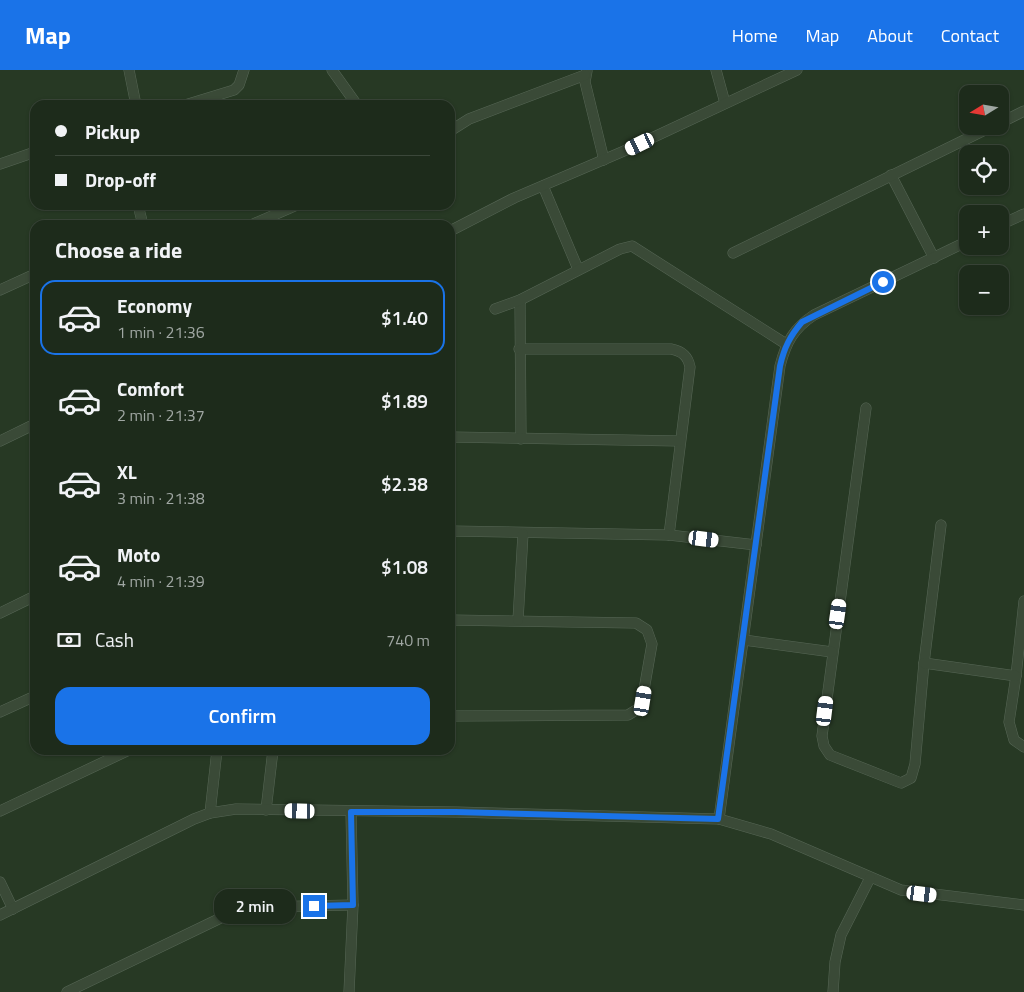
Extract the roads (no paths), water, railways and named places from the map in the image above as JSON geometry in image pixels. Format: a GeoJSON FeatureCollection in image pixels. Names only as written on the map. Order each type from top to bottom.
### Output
{"type":"FeatureCollection","features":[{"type":"Feature","properties":{"kind":"street"},"geometry":{"type":"LineString","coordinates":[[129,70],[135,100]]}},
{"type":"Feature","properties":{"kind":"street"},"geometry":{"type":"LineString","coordinates":[[201,100],[234,90],[239,85],[244,70]]}},
{"type":"Feature","properties":{"kind":"street"},"geometry":{"type":"LineString","coordinates":[[332,70],[353,100]]}},
{"type":"Feature","properties":{"kind":"street"},"geometry":{"type":"LineString","coordinates":[[716,70],[725,103]]}},
{"type":"Feature","properties":{"kind":"street"},"geometry":{"type":"LineString","coordinates":[[455,228],[514,198],[604,160],[797,70]]}},
{"type":"Feature","properties":{"kind":"street"},"geometry":{"type":"LineString","coordinates":[[587,72],[585,82],[604,160]]}},
{"type":"Feature","properties":{"kind":"street"},"geometry":{"type":"LineString","coordinates":[[455,128],[469,119],[587,72]]}},
{"type":"Feature","properties":{"kind":"street"},"geometry":{"type":"LineString","coordinates":[[1009,118],[1024,111]]}},
{"type":"Feature","properties":{"kind":"street"},"geometry":{"type":"LineString","coordinates":[[733,253],[974,135]]}},
{"type":"Feature","properties":{"kind":"street"},"geometry":{"type":"LineString","coordinates":[[0,164],[30,154]]}},
{"type":"Feature","properties":{"kind":"street"},"geometry":{"type":"LineString","coordinates":[[891,175],[934,258]]}},
{"type":"Feature","properties":{"kind":"street"},"geometry":{"type":"LineString","coordinates":[[543,186],[578,269]]}},
{"type":"Feature","properties":{"kind":"street"},"geometry":{"type":"LineString","coordinates":[[262,220],[286,210]]}},
{"type":"Feature","properties":{"kind":"street"},"geometry":{"type":"LineString","coordinates":[[1009,222],[1024,214]]}},
{"type":"Feature","properties":{"kind":"street"},"geometry":{"type":"LineString","coordinates":[[495,309],[520,300],[578,269],[627,246],[634,247],[786,344]]}},
{"type":"Feature","properties":{"kind":"street"},"geometry":{"type":"LineString","coordinates":[[718,819],[780,366],[786,344],[792,333],[802,322],[814,315],[959,246]]}},
{"type":"Feature","properties":{"kind":"street"},"geometry":{"type":"LineString","coordinates":[[0,290],[30,276]]}},
{"type":"Feature","properties":{"kind":"street"},"geometry":{"type":"LineString","coordinates":[[520,300],[521,439]]}},
{"type":"Feature","properties":{"kind":"street"},"geometry":{"type":"LineString","coordinates":[[519,349],[671,349],[682,353],[689,361],[690,367],[669,535]]}},
{"type":"Feature","properties":{"kind":"street"},"geometry":{"type":"LineString","coordinates":[[866,408],[822,730],[826,750],[835,757],[901,783],[911,778],[915,764],[924,662],[941,525]]}},
{"type":"Feature","properties":{"kind":"street"},"geometry":{"type":"LineString","coordinates":[[0,441],[30,426]]}},
{"type":"Feature","properties":{"kind":"street"},"geometry":{"type":"LineString","coordinates":[[455,438],[680,441]]}},
{"type":"Feature","properties":{"kind":"street"},"geometry":{"type":"LineString","coordinates":[[455,531],[522,534],[669,535],[756,545]]}},
{"type":"Feature","properties":{"kind":"street"},"geometry":{"type":"LineString","coordinates":[[518,620],[522,534]]}},
{"type":"Feature","properties":{"kind":"street"},"geometry":{"type":"LineString","coordinates":[[0,613],[30,598]]}},
{"type":"Feature","properties":{"kind":"street"},"geometry":{"type":"LineString","coordinates":[[1024,601],[1010,714],[1010,731],[1014,740],[1024,747]]}},
{"type":"Feature","properties":{"kind":"street"},"geometry":{"type":"LineString","coordinates":[[455,620],[636,623],[642,626],[650,637],[652,644],[641,707],[635,712],[622,715],[455,716]]}},
{"type":"Feature","properties":{"kind":"street"},"geometry":{"type":"LineString","coordinates":[[744,640],[832,652]]}},
{"type":"Feature","properties":{"kind":"street"},"geometry":{"type":"LineString","coordinates":[[924,662],[1016,676]]}},
{"type":"Feature","properties":{"kind":"street"},"geometry":{"type":"LineString","coordinates":[[0,712],[30,698]]}},
{"type":"Feature","properties":{"kind":"street"},"geometry":{"type":"LineString","coordinates":[[0,811],[118,755]]}},
{"type":"Feature","properties":{"kind":"street"},"geometry":{"type":"LineString","coordinates":[[210,813],[216,755]]}},
{"type":"Feature","properties":{"kind":"street"},"geometry":{"type":"LineString","coordinates":[[266,810],[272,755]]}},
{"type":"Feature","properties":{"kind":"street"},"geometry":{"type":"LineString","coordinates":[[0,915],[210,813],[236,809],[456,812],[718,819],[771,834],[901,890],[1024,906]]}},
{"type":"Feature","properties":{"kind":"street"},"geometry":{"type":"LineString","coordinates":[[348,992],[353,905],[351,812]]}},
{"type":"Feature","properties":{"kind":"street"},"geometry":{"type":"LineString","coordinates":[[833,992],[835,962],[841,935],[870,878]]}},
{"type":"Feature","properties":{"kind":"street"},"geometry":{"type":"LineString","coordinates":[[0,882],[13,908]]}},
{"type":"Feature","properties":{"kind":"street"},"geometry":{"type":"LineString","coordinates":[[68,992],[236,912],[260,907],[353,905]]}}]}
